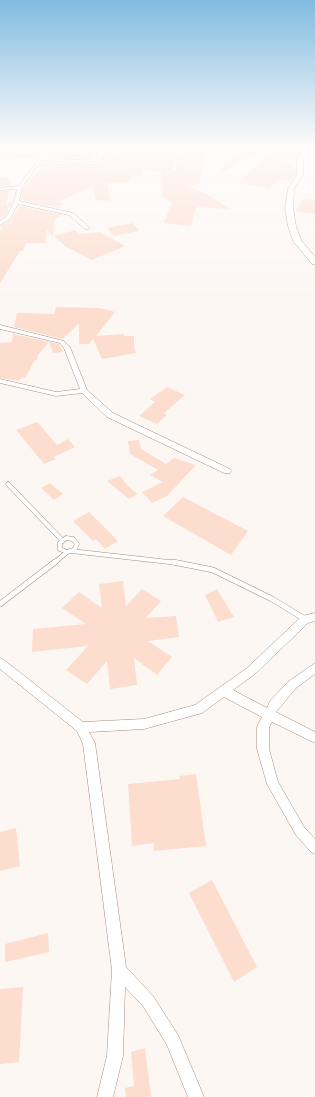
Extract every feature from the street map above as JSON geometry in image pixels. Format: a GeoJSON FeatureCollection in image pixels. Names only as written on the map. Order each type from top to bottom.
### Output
{"type":"FeatureCollection","features":[{"type":"Feature","properties":{"kind":"street"},"geometry":{"type":"LineString","coordinates":[[0,222],[8,218],[18,196]]}},
{"type":"Feature","properties":{"kind":"street"},"geometry":{"type":"LineString","coordinates":[[290,196],[289,208],[292,226],[298,241],[315,262]]}},
{"type":"Feature","properties":{"kind":"street"},"geometry":{"type":"LineString","coordinates":[[16,202],[71,214],[87,228]]}},
{"type":"Feature","properties":{"kind":"street"},"geometry":{"type":"LineString","coordinates":[[0,327],[62,342],[67,347],[84,391],[110,415],[227,471]]}},
{"type":"Feature","properties":{"kind":"street"},"geometry":{"type":"LineString","coordinates":[[0,381],[56,394],[84,391]]}},
{"type":"Feature","properties":{"kind":"street"},"geometry":{"type":"LineString","coordinates":[[81,727],[144,724],[198,709],[251,671],[310,618]]}},
{"type":"Feature","properties":{"kind":"street"},"geometry":{"type":"LineString","coordinates":[[0,663],[81,727],[89,743],[119,970],[115,1056],[105,1097]]}},
{"type":"Feature","properties":{"kind":"street"},"geometry":{"type":"LineString","coordinates":[[315,668],[292,685],[274,705],[263,727],[263,749],[273,784],[300,831],[315,848]]}},
{"type":"Feature","properties":{"kind":"street"},"geometry":{"type":"LineString","coordinates":[[222,691],[315,738]]}},
{"type":"Feature","properties":{"kind":"street"},"geometry":{"type":"LineString","coordinates":[[119,970],[148,1001],[173,1040],[196,1097]]}},
{"type":"Feature","properties":{"kind":"lane"},"geometry":{"type":"LineString","coordinates":[[8,484],[62,540]]}},
{"type":"Feature","properties":{"kind":"lane"},"geometry":{"type":"LineString","coordinates":[[0,604],[76,547],[76,541],[70,538],[62,540]]}},
{"type":"Feature","properties":{"kind":"lane"},"geometry":{"type":"LineString","coordinates":[[62,540],[60,543],[60,549],[69,552],[166,561],[213,570],[310,618]]}},
{"type":"Feature","properties":{"kind":"building"},"geometry":{"type":"Polygon","coordinates":[[[0,196],[8,196],[6,206],[13,199],[5,216],[0,219],[0,196]]]}},
{"type":"Feature","properties":{"kind":"building"},"geometry":{"type":"Polygon","coordinates":[[[22,196],[71,196],[58,202],[64,204],[58,206],[62,208],[21,200],[22,196]]]}},
{"type":"Feature","properties":{"kind":"building"},"geometry":{"type":"Polygon","coordinates":[[[95,196],[109,196],[110,201],[96,200],[95,196]]]}},
{"type":"Feature","properties":{"kind":"building"},"geometry":{"type":"Polygon","coordinates":[[[163,196],[210,196],[230,209],[196,207],[191,226],[164,223],[172,202],[163,198],[163,196]]]}},
{"type":"Feature","properties":{"kind":"building"},"geometry":{"type":"Polygon","coordinates":[[[303,199],[315,200],[315,214],[295,211],[303,199]]]}},
{"type":"Feature","properties":{"kind":"building"},"geometry":{"type":"Polygon","coordinates":[[[19,206],[63,215],[54,220],[53,236],[47,230],[45,243],[26,243],[23,251],[20,251],[0,283],[0,230],[4,229],[0,226],[11,220],[19,206]]]}},
{"type":"Feature","properties":{"kind":"building"},"geometry":{"type":"Polygon","coordinates":[[[133,223],[139,231],[114,236],[107,228],[133,223]]]}},
{"type":"Feature","properties":{"kind":"building"},"geometry":{"type":"Polygon","coordinates":[[[75,230],[79,234],[100,232],[125,246],[92,260],[65,246],[54,236],[75,230]]]}},
{"type":"Feature","properties":{"kind":"building"},"geometry":{"type":"Polygon","coordinates":[[[56,307],[99,308],[115,312],[96,336],[124,334],[124,336],[134,336],[134,347],[136,353],[102,359],[93,339],[89,344],[79,344],[79,323],[63,339],[14,327],[17,313],[54,314],[56,307]]]}},
{"type":"Feature","properties":{"kind":"building"},"geometry":{"type":"Polygon","coordinates":[[[13,334],[59,344],[63,352],[53,353],[49,342],[38,355],[37,360],[35,360],[25,378],[22,377],[19,381],[0,378],[0,343],[12,342],[13,334]]]}},
{"type":"Feature","properties":{"kind":"building"},"geometry":{"type":"Polygon","coordinates":[[[167,387],[185,395],[164,413],[167,415],[157,424],[139,416],[155,402],[150,399],[167,387]]]}},
{"type":"Feature","properties":{"kind":"building"},"geometry":{"type":"Polygon","coordinates":[[[37,422],[57,445],[68,439],[75,447],[54,457],[56,459],[44,464],[16,430],[37,422]]]}},
{"type":"Feature","properties":{"kind":"building"},"geometry":{"type":"Polygon","coordinates":[[[139,440],[141,449],[166,464],[174,458],[196,465],[167,496],[152,503],[142,492],[163,482],[150,475],[158,470],[130,454],[128,441],[139,440]]]}},
{"type":"Feature","properties":{"kind":"building"},"geometry":{"type":"Polygon","coordinates":[[[120,476],[137,494],[129,499],[107,481],[120,476]]]}},
{"type":"Feature","properties":{"kind":"building"},"geometry":{"type":"Polygon","coordinates":[[[50,483],[63,494],[54,500],[41,488],[50,483]]]}},
{"type":"Feature","properties":{"kind":"building"},"geometry":{"type":"Polygon","coordinates":[[[183,497],[248,531],[231,555],[163,516],[183,497]]]}},
{"type":"Feature","properties":{"kind":"building"},"geometry":{"type":"Polygon","coordinates":[[[89,512],[118,541],[105,549],[96,539],[93,541],[73,521],[89,512]]]}},
{"type":"Feature","properties":{"kind":"building"},"geometry":{"type":"Polygon","coordinates":[[[123,581],[126,606],[142,589],[161,601],[146,618],[176,616],[179,637],[148,641],[172,657],[157,675],[134,658],[137,685],[110,689],[107,661],[87,684],[66,670],[88,646],[32,652],[33,629],[86,624],[62,608],[79,592],[102,608],[99,584],[123,581]]]}},
{"type":"Feature","properties":{"kind":"building"},"geometry":{"type":"Polygon","coordinates":[[[217,589],[234,617],[218,622],[205,595],[217,589]]]}},
{"type":"Feature","properties":{"kind":"building"},"geometry":{"type":"Polygon","coordinates":[[[196,774],[206,846],[154,851],[154,843],[132,846],[128,784],[180,779],[179,776],[196,774]]]}},
{"type":"Feature","properties":{"kind":"building"},"geometry":{"type":"Polygon","coordinates":[[[16,828],[20,866],[0,871],[0,832],[16,828]]]}},
{"type":"Feature","properties":{"kind":"building"},"geometry":{"type":"Polygon","coordinates":[[[212,880],[257,967],[234,982],[189,893],[212,880]]]}},
{"type":"Feature","properties":{"kind":"building"},"geometry":{"type":"Polygon","coordinates":[[[48,933],[49,952],[5,962],[5,944],[48,933]]]}},
{"type":"Feature","properties":{"kind":"building"},"geometry":{"type":"Polygon","coordinates":[[[23,987],[19,1062],[0,1064],[0,989],[23,987]]]}},
{"type":"Feature","properties":{"kind":"building"},"geometry":{"type":"Polygon","coordinates":[[[145,1048],[151,1097],[126,1097],[125,1088],[134,1086],[131,1052],[145,1048]]]}}]}
